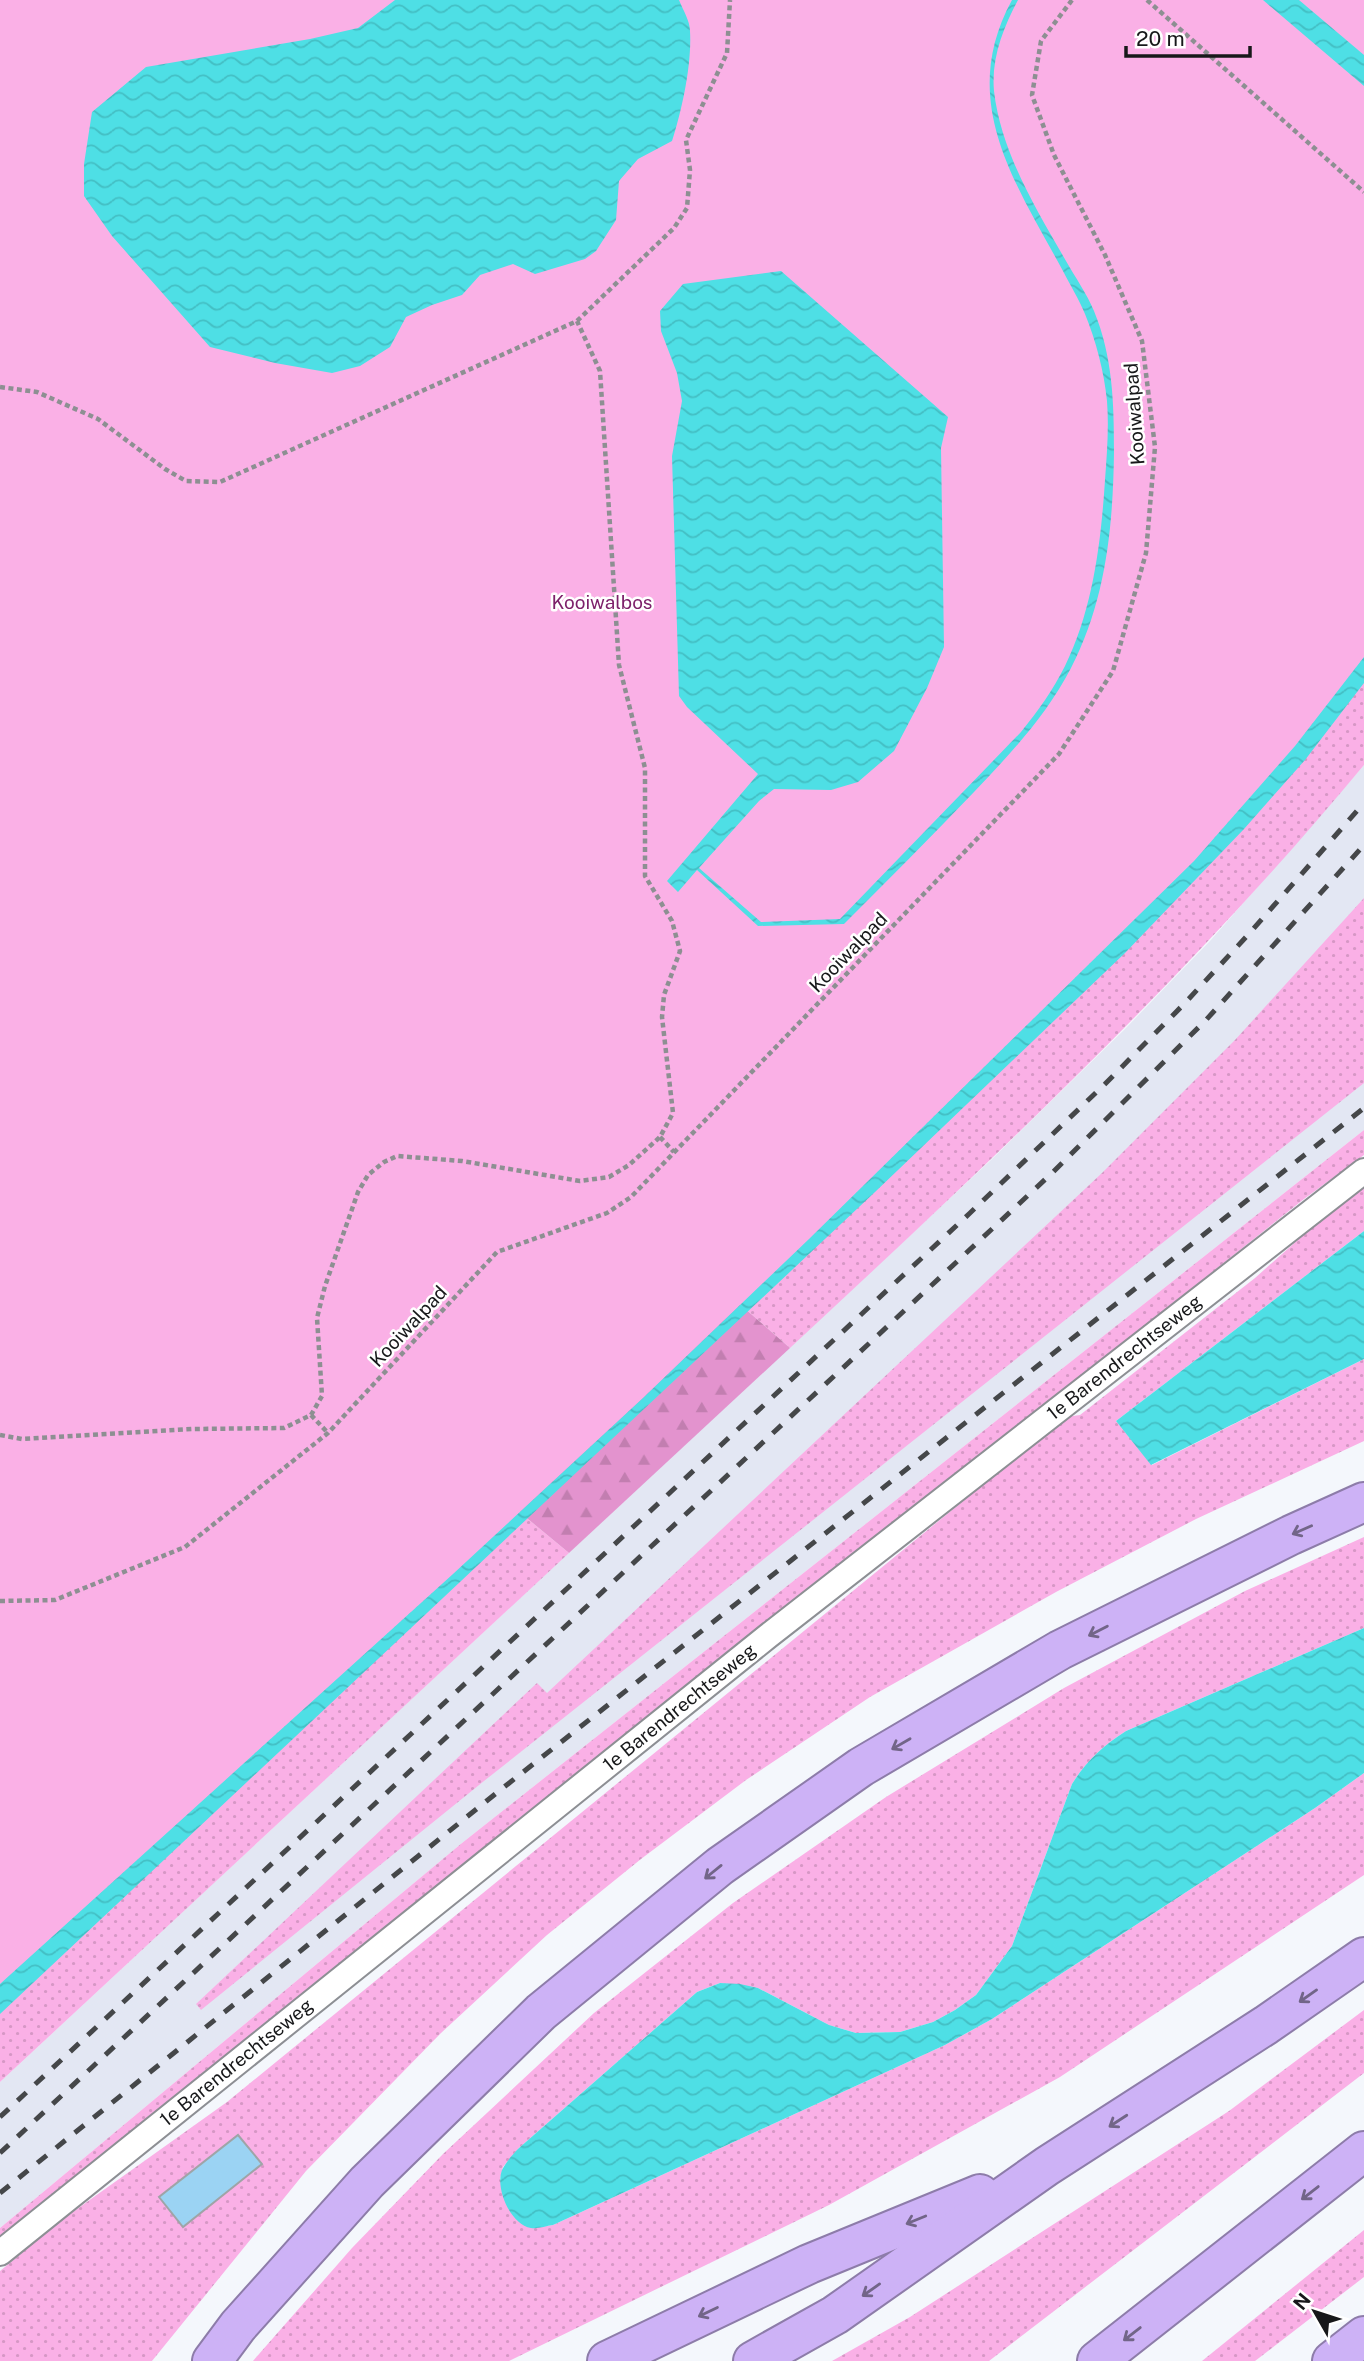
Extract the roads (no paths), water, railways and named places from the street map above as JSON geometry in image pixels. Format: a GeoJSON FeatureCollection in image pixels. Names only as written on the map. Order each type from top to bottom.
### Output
{"type":"FeatureCollection","features":[{"type":"Feature","properties":{"kind":"highway"},"geometry":{"type":"LineString","coordinates":[[212,2361],[238,2326],[368,2182],[531,2022],[720,1866],[861,1767],[1060,1650],[1291,1535],[1364,1502]]}},
{"type":"Feature","properties":{"kind":"highway"},"geometry":{"type":"LineString","coordinates":[[753,2361],[835,2315],[1047,2166],[1266,2025],[1364,1957]]}},
{"type":"Feature","properties":{"kind":"highway"},"geometry":{"type":"LineString","coordinates":[[1097,2361],[1364,2151]]}},
{"type":"Feature","properties":{"kind":"highway"},"geometry":{"type":"LineString","coordinates":[[607,2361],[809,2264],[1047,2166]]}},
{"type":"Feature","properties":{"kind":"highway"},"geometry":{"type":"LineString","coordinates":[[1332,2361],[1364,2336]]}},
{"type":"Feature","properties":{"kind":"lane","name":"1e Barendrechtseweg"},"geometry":{"type":"LineString","coordinates":[[0,2253],[768,1636],[1364,1171]]}},
{"type":"Feature","properties":{"kind":"water"},"geometry":{"type":"Polygon","coordinates":[[[395,0],[679,0],[689,23],[690,44],[685,87],[672,141],[638,159],[619,181],[616,220],[596,251],[585,259],[535,274],[513,264],[480,275],[462,295],[406,317],[390,347],[360,366],[332,373],[275,363],[210,347],[112,236],[84,196],[84,164],[92,112],[146,67],[310,39],[358,28],[395,0]]]}},
{"type":"Feature","properties":{"kind":"water"},"geometry":{"type":"Polygon","coordinates":[[[1012,0],[1018,0],[1003,33],[994,67],[998,114],[1021,179],[1094,311],[1109,363],[1114,416],[1112,508],[1100,590],[1083,642],[1071,668],[1039,718],[974,792],[844,924],[758,926],[697,870],[678,892],[667,881],[758,774],[687,707],[679,696],[672,456],[682,401],[677,373],[661,331],[660,311],[683,284],[781,271],[948,417],[941,448],[944,647],[927,688],[894,751],[858,782],[831,790],[774,789],[759,801],[699,868],[761,922],[840,919],[1021,732],[1045,700],[1075,644],[1094,575],[1106,460],[1106,390],[1096,345],[1083,308],[1011,173],[991,107],[990,72],[996,37],[1012,0]]]}},
{"type":"Feature","properties":{"kind":"water"},"geometry":{"type":"Polygon","coordinates":[[[1263,0],[1299,0],[1364,55],[1364,86],[1263,0]]]}},
{"type":"Feature","properties":{"kind":"water"},"geometry":{"type":"Polygon","coordinates":[[[1364,657],[1364,683],[1305,760],[1244,829],[1125,953],[875,1192],[0,2014],[0,1984],[453,1574],[643,1398],[1194,861],[1295,746],[1364,657]]]}},
{"type":"Feature","properties":{"kind":"water"},"geometry":{"type":"Polygon","coordinates":[[[1364,1231],[1364,1359],[1151,1465],[1116,1421],[1364,1231]]]}},
{"type":"Feature","properties":{"kind":"water"},"geometry":{"type":"Polygon","coordinates":[[[1364,1628],[1364,1773],[1315,1808],[992,2019],[945,2045],[553,2225],[531,2228],[523,2225],[511,2213],[503,2195],[500,2177],[512,2155],[697,1992],[720,1983],[758,1988],[829,2025],[856,2033],[900,2032],[933,2022],[955,2010],[976,1995],[1012,1946],[1072,1784],[1096,1754],[1126,1731],[1364,1628]]]}},
{"type":"Feature","properties":{"kind":"railway"},"geometry":{"type":"LineString","coordinates":[[0,2117],[1105,1084],[1247,936],[1364,803]]}},
{"type":"Feature","properties":{"kind":"railway"},"geometry":{"type":"LineString","coordinates":[[0,2153],[1051,1174],[1206,1020],[1364,845]]}},
{"type":"Feature","properties":{"kind":"railway"},"geometry":{"type":"LineString","coordinates":[[0,2193],[494,1795],[1364,1108]]}},
{"type":"Feature","properties":{"kind":"park label","name":"Kooiwalbos"},"geometry":{"type":"Point","coordinates":[602,602]}}]}
